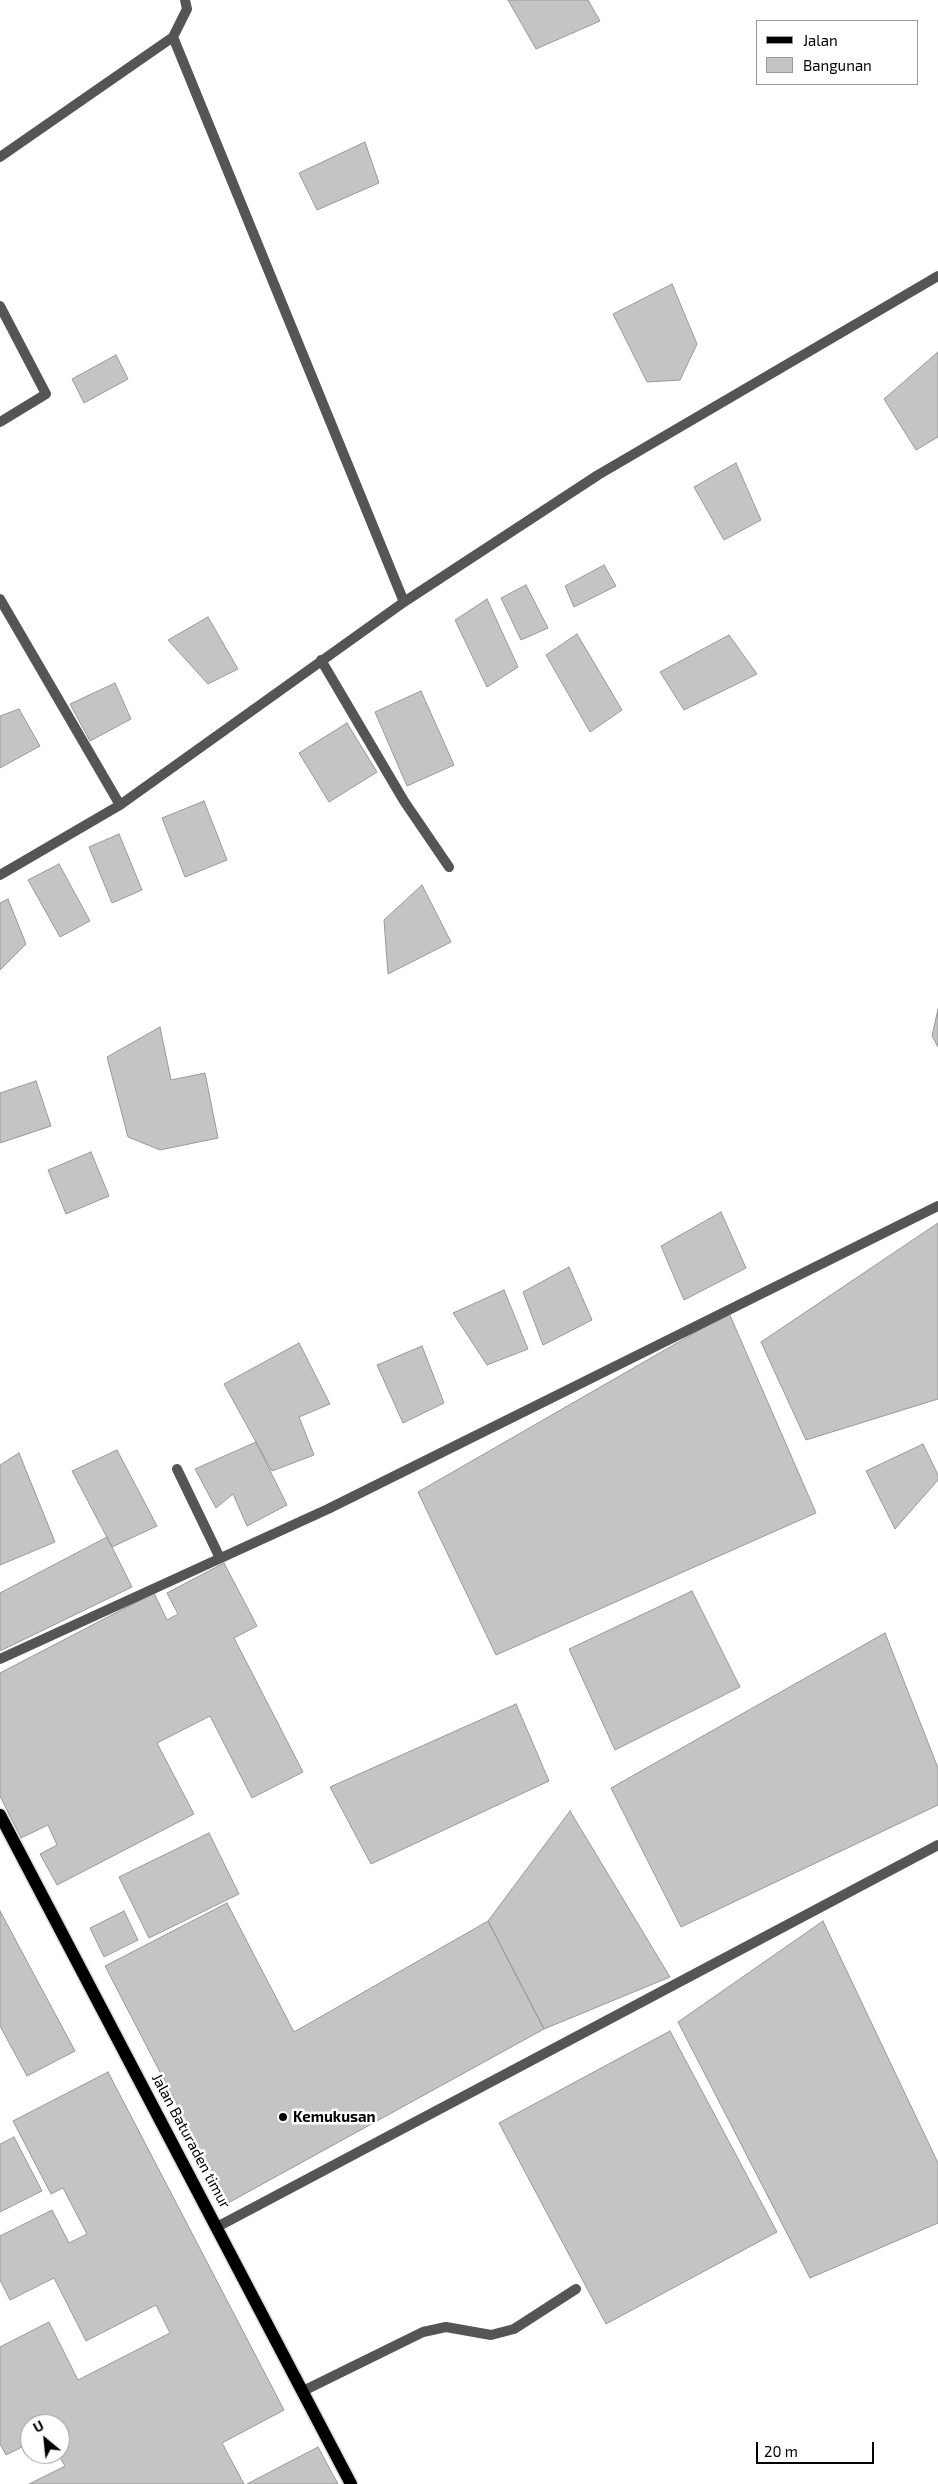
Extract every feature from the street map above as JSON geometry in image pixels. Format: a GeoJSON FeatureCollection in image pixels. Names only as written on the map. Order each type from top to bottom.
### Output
{"type":"FeatureCollection","features":[{"type":"Feature","properties":{"kind":"main road","name":"Jalan Baturaden timur"},"geometry":{"type":"LineString","coordinates":[[0,1814],[351,2484]]}},
{"type":"Feature","properties":{"kind":"street"},"geometry":{"type":"LineString","coordinates":[[0,157],[173,37],[187,9],[185,0]]}},
{"type":"Feature","properties":{"kind":"street"},"geometry":{"type":"LineString","coordinates":[[173,37],[404,602]]}},
{"type":"Feature","properties":{"kind":"street"},"geometry":{"type":"LineString","coordinates":[[0,876],[120,805],[404,602],[598,475],[938,276]]}},
{"type":"Feature","properties":{"kind":"street"},"geometry":{"type":"LineString","coordinates":[[0,306],[46,394],[0,422]]}},
{"type":"Feature","properties":{"kind":"street"},"geometry":{"type":"LineString","coordinates":[[0,600],[120,805]]}},
{"type":"Feature","properties":{"kind":"street"},"geometry":{"type":"LineString","coordinates":[[322,660],[404,801],[449,867]]}},
{"type":"Feature","properties":{"kind":"street"},"geometry":{"type":"LineString","coordinates":[[0,1659],[328,1509],[938,1206]]}},
{"type":"Feature","properties":{"kind":"street"},"geometry":{"type":"LineString","coordinates":[[177,1469],[220,1558]]}},
{"type":"Feature","properties":{"kind":"street"},"geometry":{"type":"LineString","coordinates":[[218,2228],[938,1845]]}},
{"type":"Feature","properties":{"kind":"street"},"geometry":{"type":"LineString","coordinates":[[303,2391],[423,2332],[446,2327],[491,2335],[514,2329],[576,2289]]}},
{"type":"Feature","properties":{"kind":"building"},"geometry":{"type":"Polygon","coordinates":[[[508,0],[588,0],[600,21],[536,49],[508,0]]]}},
{"type":"Feature","properties":{"kind":"building"},"geometry":{"type":"Polygon","coordinates":[[[365,142],[379,183],[317,210],[299,173],[365,142]]]}},
{"type":"Feature","properties":{"kind":"building"},"geometry":{"type":"Polygon","coordinates":[[[672,284],[697,344],[680,380],[647,382],[613,314],[672,284]]]}},
{"type":"Feature","properties":{"kind":"building"},"geometry":{"type":"Polygon","coordinates":[[[938,352],[938,437],[916,450],[884,399],[938,352]]]}},
{"type":"Feature","properties":{"kind":"building"},"geometry":{"type":"Polygon","coordinates":[[[116,355],[128,379],[84,403],[72,379],[116,355]]]}},
{"type":"Feature","properties":{"kind":"building"},"geometry":{"type":"Polygon","coordinates":[[[736,463],[761,520],[724,540],[694,487],[736,463]]]}},
{"type":"Feature","properties":{"kind":"building"},"geometry":{"type":"Polygon","coordinates":[[[604,565],[616,586],[574,607],[565,586],[604,565]]]}},
{"type":"Feature","properties":{"kind":"building"},"geometry":{"type":"Polygon","coordinates":[[[526,585],[548,628],[521,640],[501,598],[526,585]]]}},
{"type":"Feature","properties":{"kind":"building"},"geometry":{"type":"Polygon","coordinates":[[[487,599],[518,667],[487,687],[455,620],[487,599]]]}},
{"type":"Feature","properties":{"kind":"building"},"geometry":{"type":"Polygon","coordinates":[[[208,617],[238,669],[208,684],[168,640],[208,617]]]}},
{"type":"Feature","properties":{"kind":"building"},"geometry":{"type":"Polygon","coordinates":[[[577,634],[622,710],[590,732],[546,655],[577,634]]]}},
{"type":"Feature","properties":{"kind":"building"},"geometry":{"type":"Polygon","coordinates":[[[729,635],[757,674],[684,710],[660,672],[729,635]]]}},
{"type":"Feature","properties":{"kind":"building"},"geometry":{"type":"Polygon","coordinates":[[[115,683],[131,719],[90,741],[70,704],[115,683]]]}},
{"type":"Feature","properties":{"kind":"building"},"geometry":{"type":"Polygon","coordinates":[[[421,691],[454,765],[407,786],[375,712],[421,691]]]}},
{"type":"Feature","properties":{"kind":"building"},"geometry":{"type":"Polygon","coordinates":[[[19,709],[40,746],[0,768],[0,716],[19,709]]]}},
{"type":"Feature","properties":{"kind":"building"},"geometry":{"type":"Polygon","coordinates":[[[347,723],[377,772],[329,802],[299,753],[347,723]]]}},
{"type":"Feature","properties":{"kind":"building"},"geometry":{"type":"Polygon","coordinates":[[[204,801],[227,860],[185,877],[162,818],[204,801]]]}},
{"type":"Feature","properties":{"kind":"building"},"geometry":{"type":"Polygon","coordinates":[[[119,834],[142,890],[112,903],[89,847],[119,834]]]}},
{"type":"Feature","properties":{"kind":"building"},"geometry":{"type":"Polygon","coordinates":[[[59,864],[90,921],[60,937],[28,880],[59,864]]]}},
{"type":"Feature","properties":{"kind":"building"},"geometry":{"type":"Polygon","coordinates":[[[422,885],[451,942],[388,974],[384,920],[422,885]]]}},
{"type":"Feature","properties":{"kind":"building"},"geometry":{"type":"Polygon","coordinates":[[[8,899],[26,944],[0,970],[0,903],[8,899]]]}},
{"type":"Feature","properties":{"kind":"building"},"geometry":{"type":"Polygon","coordinates":[[[938,1009],[938,1047],[932,1036],[938,1009]]]}},
{"type":"Feature","properties":{"kind":"building"},"geometry":{"type":"Polygon","coordinates":[[[160,1027],[171,1080],[205,1073],[218,1138],[160,1150],[128,1137],[107,1057],[160,1027]]]}},
{"type":"Feature","properties":{"kind":"building"},"geometry":{"type":"Polygon","coordinates":[[[36,1081],[51,1126],[0,1143],[0,1093],[36,1081]]]}},
{"type":"Feature","properties":{"kind":"building"},"geometry":{"type":"Polygon","coordinates":[[[91,1152],[109,1196],[66,1214],[48,1170],[91,1152]]]}},
{"type":"Feature","properties":{"kind":"building"},"geometry":{"type":"Polygon","coordinates":[[[721,1212],[746,1268],[684,1300],[661,1246],[721,1212]]]}},
{"type":"Feature","properties":{"kind":"building"},"geometry":{"type":"Polygon","coordinates":[[[938,1223],[938,1399],[806,1440],[761,1342],[938,1223]]]}},
{"type":"Feature","properties":{"kind":"building"},"geometry":{"type":"Polygon","coordinates":[[[569,1267],[592,1320],[543,1345],[523,1292],[569,1267]]]}},
{"type":"Feature","properties":{"kind":"building"},"geometry":{"type":"Polygon","coordinates":[[[504,1290],[528,1349],[487,1365],[453,1313],[504,1290]]]}},
{"type":"Feature","properties":{"kind":"building"},"geometry":{"type":"Polygon","coordinates":[[[729,1313],[816,1513],[496,1655],[418,1492],[729,1313]]]}},
{"type":"Feature","properties":{"kind":"building"},"geometry":{"type":"Polygon","coordinates":[[[299,1343],[330,1404],[299,1417],[314,1455],[272,1471],[224,1384],[299,1343]]]}},
{"type":"Feature","properties":{"kind":"building"},"geometry":{"type":"Polygon","coordinates":[[[422,1346],[444,1403],[403,1423],[377,1365],[422,1346]]]}},
{"type":"Feature","properties":{"kind":"building"},"geometry":{"type":"Polygon","coordinates":[[[256,1442],[287,1505],[247,1526],[233,1494],[216,1508],[195,1469],[256,1442]]]}},
{"type":"Feature","properties":{"kind":"building"},"geometry":{"type":"Polygon","coordinates":[[[923,1444],[938,1475],[938,1480],[895,1529],[866,1471],[923,1444]]]}},
{"type":"Feature","properties":{"kind":"building"},"geometry":{"type":"Polygon","coordinates":[[[117,1450],[157,1526],[112,1547],[72,1471],[117,1450]]]}},
{"type":"Feature","properties":{"kind":"building"},"geometry":{"type":"Polygon","coordinates":[[[19,1453],[55,1542],[0,1565],[0,1465],[19,1453]]]}},
{"type":"Feature","properties":{"kind":"building"},"geometry":{"type":"Polygon","coordinates":[[[107,1537],[132,1587],[0,1651],[0,1593],[107,1537]]]}},
{"type":"Feature","properties":{"kind":"building"},"geometry":{"type":"Polygon","coordinates":[[[224,1563],[257,1626],[234,1638],[303,1772],[252,1798],[210,1716],[157,1743],[194,1814],[57,1885],[40,1854],[57,1845],[48,1825],[21,1838],[0,1796],[0,1673],[154,1593],[167,1620],[178,1614],[167,1593],[224,1563]]]}},
{"type":"Feature","properties":{"kind":"building"},"geometry":{"type":"Polygon","coordinates":[[[692,1591],[740,1687],[615,1750],[569,1649],[692,1591]]]}},
{"type":"Feature","properties":{"kind":"building"},"geometry":{"type":"Polygon","coordinates":[[[885,1633],[938,1768],[938,1805],[681,1927],[611,1788],[885,1633]]]}},
{"type":"Feature","properties":{"kind":"building"},"geometry":{"type":"Polygon","coordinates":[[[516,1704],[549,1781],[371,1864],[330,1787],[516,1704]]]}},
{"type":"Feature","properties":{"kind":"building"},"geometry":{"type":"Polygon","coordinates":[[[570,1811],[670,1977],[544,2029],[488,1921],[570,1811]]]}},
{"type":"Feature","properties":{"kind":"building"},"geometry":{"type":"Polygon","coordinates":[[[209,1833],[239,1894],[149,1938],[119,1877],[209,1833]]]}},
{"type":"Feature","properties":{"kind":"building","name":"Kemukusan"},"geometry":{"type":"Polygon","coordinates":[[[227,1903],[294,2032],[488,1921],[544,2029],[228,2203],[105,1966],[227,1903]]]}},
{"type":"Feature","properties":{"kind":"building"},"geometry":{"type":"Polygon","coordinates":[[[0,1911],[75,2051],[27,2076],[0,2026],[0,1911]]]}},
{"type":"Feature","properties":{"kind":"building"},"geometry":{"type":"Polygon","coordinates":[[[124,1911],[138,1940],[104,1957],[90,1928],[124,1911]]]}},
{"type":"Feature","properties":{"kind":"building"},"geometry":{"type":"Polygon","coordinates":[[[823,1921],[938,2163],[938,2223],[810,2278],[678,2022],[823,1921]]]}},
{"type":"Feature","properties":{"kind":"building"},"geometry":{"type":"Polygon","coordinates":[[[670,2031],[777,2232],[606,2324],[499,2123],[670,2031]]]}},
{"type":"Feature","properties":{"kind":"building"},"geometry":{"type":"Polygon","coordinates":[[[108,2072],[284,2410],[222,2443],[244,2484],[29,2484],[65,2466],[64,2464],[70,2464],[70,2414],[20,2414],[20,2448],[6,2455],[0,2444],[0,2347],[49,2322],[78,2380],[170,2333],[156,2305],[86,2341],[54,2278],[10,2300],[0,2280],[0,2236],[52,2210],[69,2243],[87,2234],[63,2188],[51,2194],[13,2121],[108,2072]]]}},
{"type":"Feature","properties":{"kind":"building"},"geometry":{"type":"Polygon","coordinates":[[[14,2137],[42,2191],[0,2212],[0,2144],[14,2137]]]}},
{"type":"Feature","properties":{"kind":"building"},"geometry":{"type":"Polygon","coordinates":[[[318,2447],[338,2484],[247,2484],[318,2447]]]}},
{"type":"Feature","properties":{"kind":"place","name":"Kemukusan"},"geometry":{"type":"Point","coordinates":[283,2117]}}]}
